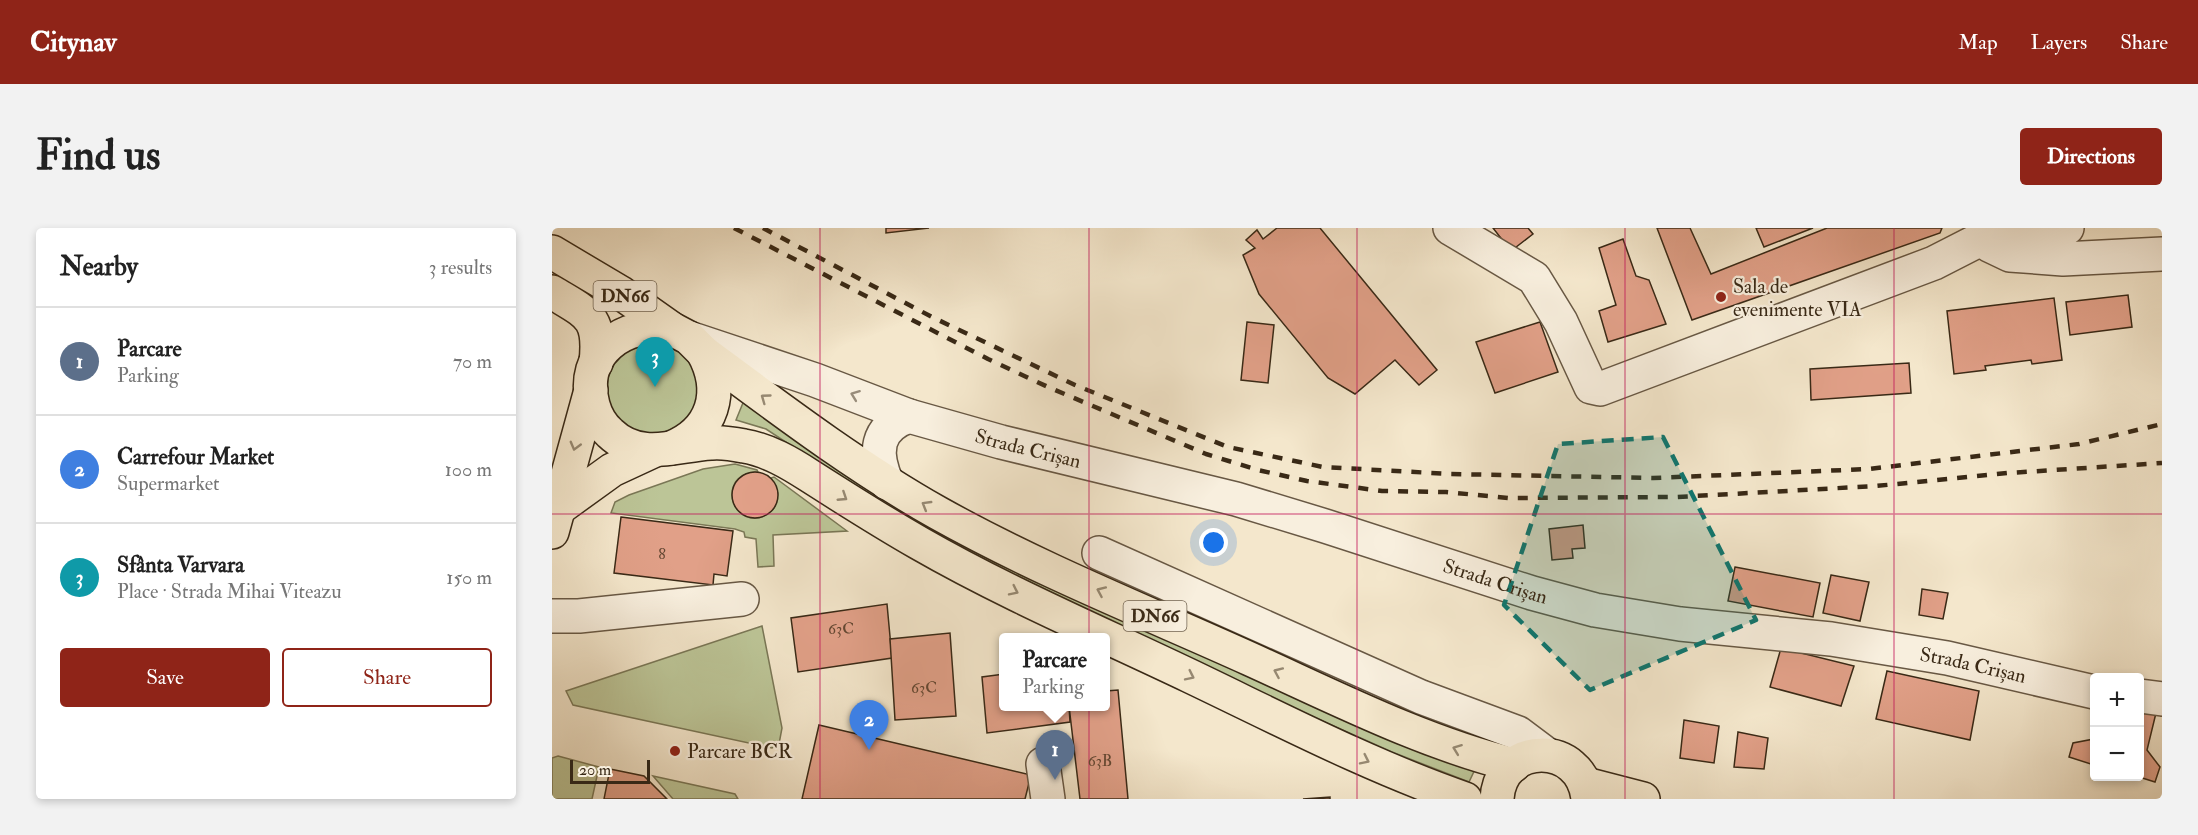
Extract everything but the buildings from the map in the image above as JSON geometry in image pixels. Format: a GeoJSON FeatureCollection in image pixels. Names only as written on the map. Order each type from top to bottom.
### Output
{"type":"FeatureCollection","features":[{"type":"Feature","properties":{"kind":"main road","name":"DN66"},"geometry":{"type":"LineString","coordinates":[[552,252],[621,293],[812,432],[887,483],[939,513],[1061,573],[1384,719],[1472,754],[1514,765]]}},
{"type":"Feature","properties":{"kind":"main road","name":"DN66"},"geometry":{"type":"LineString","coordinates":[[552,292],[581,309],[595,326],[598,336],[593,376]]}},
{"type":"Feature","properties":{"kind":"main road"},"geometry":{"type":"LineString","coordinates":[[657,326],[688,340],[710,364],[714,383],[713,403],[709,416],[692,436],[612,470],[584,488],[554,516],[593,376],[604,350],[615,339],[642,327],[657,326]]}},
{"type":"Feature","properties":{"kind":"main road"},"geometry":{"type":"LineString","coordinates":[[593,376],[592,403],[604,428],[626,445],[661,450]]}},
{"type":"Feature","properties":{"kind":"main road","name":"DN66"},"geometry":{"type":"LineString","coordinates":[[661,450],[712,443],[745,446],[768,453],[794,465],[871,515],[966,568],[1101,633]]}},
{"type":"Feature","properties":{"kind":"main road","name":"DN66"},"geometry":{"type":"LineString","coordinates":[[1110,637],[1386,770],[1465,799]]}},
{"type":"Feature","properties":{"kind":"main road"},"geometry":{"type":"LineString","coordinates":[[1497,799],[1501,782],[1514,765],[1523,758],[1546,754],[1566,761],[1574,767],[1587,791],[1643,799]]}},
{"type":"Feature","properties":{"kind":"lane"},"geometry":{"type":"LineString","coordinates":[[1450,228],[1534,278],[1561,322],[1591,387],[1600,389],[1934,263],[1978,234],[2067,228]]}},
{"type":"Feature","properties":{"kind":"lane"},"geometry":{"type":"LineString","coordinates":[[1978,234],[2010,255],[2063,259],[2162,254]]}},
{"type":"Feature","properties":{"kind":"lane","name":"Strada Crișan"},"geometry":{"type":"LineString","coordinates":[[688,340],[815,380],[909,417],[1001,442],[1236,499],[1325,525],[1532,593],[1594,610],[1680,624],[1831,639],[1924,654],[2090,691]]}},
{"type":"Feature","properties":{"kind":"lane"},"geometry":{"type":"LineString","coordinates":[[887,483],[879,457],[883,435],[894,422],[909,417]]}},
{"type":"Feature","properties":{"kind":"lane"},"geometry":{"type":"LineString","coordinates":[[1100,553],[1421,697],[1518,733],[1546,754]]}},
{"type":"Feature","properties":{"kind":"lane"},"geometry":{"type":"LineString","coordinates":[[552,616],[579,616],[742,599]]}},
{"type":"Feature","properties":{"kind":"lane"},"geometry":{"type":"LineString","coordinates":[[2144,697],[2162,699]]}},
{"type":"Feature","properties":{"kind":"lane"},"geometry":{"type":"LineString","coordinates":[[1043,764],[1048,799]]}},
{"type":"Feature","properties":{"kind":"highlighted area"},"geometry":{"type":"Polygon","coordinates":[[[1663,437],[1756,620],[1590,690],[1504,605],[1558,444],[1663,437]]]}},
{"type":"Feature","properties":{"kind":"green space"},"geometry":{"type":"Polygon","coordinates":[[[662,341],[689,356],[701,385],[693,415],[668,434],[637,434],[612,414],[606,400],[605,384],[609,369],[618,355],[631,346],[662,341]]]}},
{"type":"Feature","properties":{"kind":"green space"},"geometry":{"type":"Polygon","coordinates":[[[745,398],[858,478],[1477,765],[1469,782],[1392,752],[1206,669],[924,533],[766,429],[736,420],[745,398]]]}},
{"type":"Feature","properties":{"kind":"green space"},"geometry":{"type":"Polygon","coordinates":[[[735,464],[758,472],[743,476],[735,484],[732,494],[734,504],[741,513],[750,518],[762,517],[774,508],[778,493],[771,478],[774,477],[847,531],[773,535],[774,566],[758,567],[756,539],[745,537],[744,532],[611,513],[615,502],[629,495],[703,469],[735,464]]]}},
{"type":"Feature","properties":{"kind":"green space"},"geometry":{"type":"Polygon","coordinates":[[[762,626],[782,728],[779,744],[772,748],[573,705],[566,691],[762,626]]]}},
{"type":"Feature","properties":{"kind":"green space"},"geometry":{"type":"Polygon","coordinates":[[[558,756],[599,767],[592,799],[552,799],[552,758],[558,756]]]}},
{"type":"Feature","properties":{"kind":"green space"},"geometry":{"type":"Polygon","coordinates":[[[653,776],[735,794],[738,799],[673,799],[653,776]]]}},
{"type":"Feature","properties":{"kind":"railway"},"geometry":{"type":"LineString","coordinates":[[734,228],[988,359],[1048,387],[1206,454],[1258,470],[1307,481],[1382,491],[1446,492],[1508,498],[1677,497],[1876,486],[2008,473],[2162,463]]}},
{"type":"Feature","properties":{"kind":"railway"},"geometry":{"type":"LineString","coordinates":[[763,228],[932,317],[1075,385],[1228,447],[1323,467],[1451,474],[1653,478],[1869,469],[2079,444],[2162,424]]}},
{"type":"Feature","properties":{"kind":"place","name":"Sala de evenimente VIA"},"geometry":{"type":"Point","coordinates":[1721,297]}},
{"type":"Feature","properties":{"kind":"place","name":"Sfânta Varvara"},"geometry":{"type":"Point","coordinates":[655,387]}},
{"type":"Feature","properties":{"kind":"place","name":"Carrefour Market"},"geometry":{"type":"Point","coordinates":[869,750]}},
{"type":"Feature","properties":{"kind":"place","name":"Parcare BCR"},"geometry":{"type":"Point","coordinates":[675,751]}},
{"type":"Feature","properties":{"kind":"place","name":"Parcare"},"geometry":{"type":"Point","coordinates":[1055,780]}}]}
